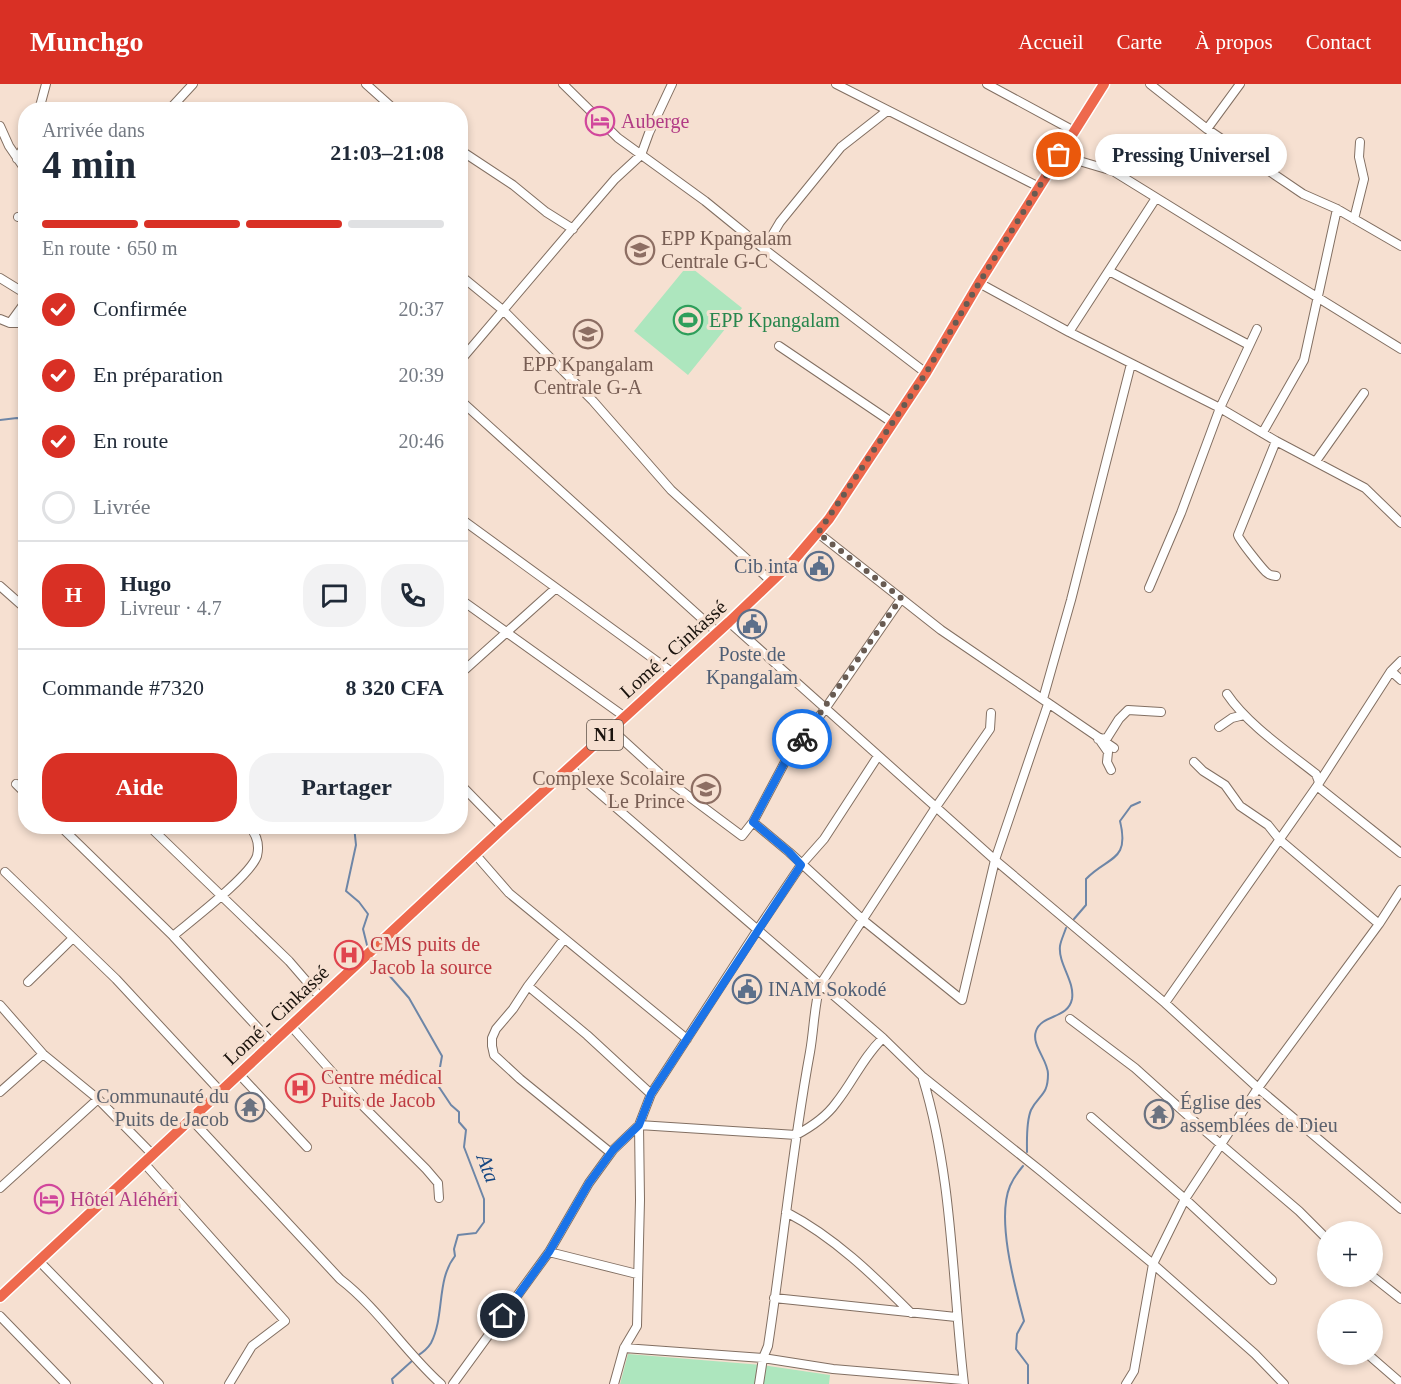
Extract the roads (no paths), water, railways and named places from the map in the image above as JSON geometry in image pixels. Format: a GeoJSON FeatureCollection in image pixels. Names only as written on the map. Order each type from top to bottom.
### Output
{"type":"FeatureCollection","features":[{"type":"Feature","properties":{"kind":"highway","name":"Lomé - Cinkassé"},"geometry":{"type":"LineString","coordinates":[[0,1297],[569,766],[718,633],[772,582],[818,533],[926,373],[979,283],[1104,84]]}},
{"type":"Feature","properties":{"kind":"street"},"geometry":{"type":"LineString","coordinates":[[41,102],[46,84]]}},
{"type":"Feature","properties":{"kind":"street"},"geometry":{"type":"LineString","coordinates":[[176,102],[193,84]]}},
{"type":"Feature","properties":{"kind":"street"},"geometry":{"type":"LineString","coordinates":[[366,84],[385,102]]}},
{"type":"Feature","properties":{"kind":"street"},"geometry":{"type":"LineString","coordinates":[[563,84],[618,138],[681,183],[926,373]]}},
{"type":"Feature","properties":{"kind":"street"},"geometry":{"type":"LineString","coordinates":[[468,352],[615,179],[641,155],[672,84]]}},
{"type":"Feature","properties":{"kind":"street"},"geometry":{"type":"LineString","coordinates":[[836,84],[1039,187]]}},
{"type":"Feature","properties":{"kind":"street"},"geometry":{"type":"LineString","coordinates":[[987,84],[1074,131]]}},
{"type":"Feature","properties":{"kind":"street"},"geometry":{"type":"LineString","coordinates":[[1150,84],[1207,129],[1303,194],[1336,209],[1401,246]]}},
{"type":"Feature","properties":{"kind":"street"},"geometry":{"type":"LineString","coordinates":[[1207,129],[1240,84]]}},
{"type":"Feature","properties":{"kind":"street"},"geometry":{"type":"LineString","coordinates":[[764,249],[780,222],[841,147],[887,111]]}},
{"type":"Feature","properties":{"kind":"street"},"geometry":{"type":"LineString","coordinates":[[0,126],[17,159]]}},
{"type":"Feature","properties":{"kind":"street"},"geometry":{"type":"LineString","coordinates":[[1354,219],[1364,179],[1359,157],[1360,142]]}},
{"type":"Feature","properties":{"kind":"street"},"geometry":{"type":"LineString","coordinates":[[468,155],[573,229]]}},
{"type":"Feature","properties":{"kind":"street"},"geometry":{"type":"LineString","coordinates":[[1059,155],[1113,171],[1401,350]]}},
{"type":"Feature","properties":{"kind":"street"},"geometry":{"type":"LineString","coordinates":[[1069,332],[1156,198]]}},
{"type":"Feature","properties":{"kind":"street"},"geometry":{"type":"LineString","coordinates":[[1263,432],[1304,360],[1336,209]]}},
{"type":"Feature","properties":{"kind":"street"},"geometry":{"type":"LineString","coordinates":[[1109,271],[1249,345]]}},
{"type":"Feature","properties":{"kind":"street"},"geometry":{"type":"LineString","coordinates":[[0,278],[18,289]]}},
{"type":"Feature","properties":{"kind":"street"},"geometry":{"type":"LineString","coordinates":[[468,282],[504,311],[593,401],[671,490],[772,582]]}},
{"type":"Feature","properties":{"kind":"street"},"geometry":{"type":"LineString","coordinates":[[979,283],[1069,332],[1220,408],[1276,441],[1365,488],[1401,523]]}},
{"type":"Feature","properties":{"kind":"street"},"geometry":{"type":"LineString","coordinates":[[10,323],[18,312]]}},
{"type":"Feature","properties":{"kind":"street"},"geometry":{"type":"LineString","coordinates":[[0,320],[18,323]]}},
{"type":"Feature","properties":{"kind":"street"},"geometry":{"type":"LineString","coordinates":[[1149,588],[1220,408],[1257,329]]}},
{"type":"Feature","properties":{"kind":"street"},"geometry":{"type":"LineString","coordinates":[[779,346],[892,423]]}},
{"type":"Feature","properties":{"kind":"street"},"geometry":{"type":"LineString","coordinates":[[753,822],[863,920],[962,1000],[996,860],[1045,702],[1131,364]]}},
{"type":"Feature","properties":{"kind":"street"},"geometry":{"type":"LineString","coordinates":[[1316,461],[1364,393]]}},
{"type":"Feature","properties":{"kind":"street"},"geometry":{"type":"LineString","coordinates":[[468,407],[718,633]]}},
{"type":"Feature","properties":{"kind":"street"},"geometry":{"type":"LineString","coordinates":[[1276,441],[1238,535],[1239,540],[1264,570],[1276,576]]}},
{"type":"Feature","properties":{"kind":"street"},"geometry":{"type":"LineString","coordinates":[[468,524],[673,673]]}},
{"type":"Feature","properties":{"kind":"street"},"geometry":{"type":"LineString","coordinates":[[818,533],[941,630],[1114,748]]}},
{"type":"Feature","properties":{"kind":"street"},"geometry":{"type":"LineString","coordinates":[[0,586],[18,602]]}},
{"type":"Feature","properties":{"kind":"street"},"geometry":{"type":"LineString","coordinates":[[468,667],[556,588]]}},
{"type":"Feature","properties":{"kind":"street"},"geometry":{"type":"LineString","coordinates":[[611,729],[667,780],[742,837],[753,822],[786,760],[825,709],[901,598]]}},
{"type":"Feature","properties":{"kind":"street"},"geometry":{"type":"LineString","coordinates":[[468,604],[625,717]]}},
{"type":"Feature","properties":{"kind":"street"},"geometry":{"type":"LineString","coordinates":[[729,622],[996,860],[1165,1003],[1258,1088],[1401,1209]]}},
{"type":"Feature","properties":{"kind":"street"},"geometry":{"type":"LineString","coordinates":[[1165,1003],[1280,840],[1391,671],[1401,661]]}},
{"type":"Feature","properties":{"kind":"street"},"geometry":{"type":"LineString","coordinates":[[1391,671],[1401,680]]}},
{"type":"Feature","properties":{"kind":"street"},"geometry":{"type":"LineString","coordinates":[[1227,694],[1244,715],[1316,774],[1318,784],[1401,853]]}},
{"type":"Feature","properties":{"kind":"street"},"geometry":{"type":"LineString","coordinates":[[1098,739],[1107,738],[1119,719],[1128,710],[1161,712]]}},
{"type":"Feature","properties":{"kind":"street"},"geometry":{"type":"LineString","coordinates":[[759,1384],[763,1358],[768,1346],[796,1135],[820,985],[936,807],[990,729],[991,712]]}},
{"type":"Feature","properties":{"kind":"street"},"geometry":{"type":"LineString","coordinates":[[1218,728],[1232,718],[1244,715]]}},
{"type":"Feature","properties":{"kind":"street"},"geometry":{"type":"LineString","coordinates":[[1098,739],[1108,752],[1107,762],[1111,770]]}},
{"type":"Feature","properties":{"kind":"street"},"geometry":{"type":"LineString","coordinates":[[614,1384],[624,1348],[637,1326],[639,1125],[651,1094],[758,929],[801,865],[824,839],[878,756]]}},
{"type":"Feature","properties":{"kind":"street"},"geometry":{"type":"LineString","coordinates":[[1194,762],[1203,771],[1225,785],[1240,806],[1268,825],[1280,840],[1379,924]]}},
{"type":"Feature","properties":{"kind":"street"},"geometry":{"type":"LineString","coordinates":[[569,766],[883,1038],[923,1077],[1153,1264],[1255,1354],[1284,1384]]}},
{"type":"Feature","properties":{"kind":"street"},"geometry":{"type":"LineString","coordinates":[[468,792],[503,828]]}},
{"type":"Feature","properties":{"kind":"street"},"geometry":{"type":"LineString","coordinates":[[68,834],[173,936],[272,1044]]}},
{"type":"Feature","properties":{"kind":"street"},"geometry":{"type":"LineString","coordinates":[[157,834],[289,961],[321,998]]}},
{"type":"Feature","properties":{"kind":"street"},"geometry":{"type":"LineString","coordinates":[[173,936],[221,896],[252,865],[256,858],[258,838],[255,834]]}},
{"type":"Feature","properties":{"kind":"street"},"geometry":{"type":"LineString","coordinates":[[475,854],[509,893],[687,1039]]}},
{"type":"Feature","properties":{"kind":"street"},"geometry":{"type":"LineString","coordinates":[[5,872],[116,979],[220,1092]]}},
{"type":"Feature","properties":{"kind":"street"},"geometry":{"type":"LineString","coordinates":[[1126,1384],[1134,1371],[1153,1264],[1185,1199],[1258,1088],[1379,924],[1401,890]]}},
{"type":"Feature","properties":{"kind":"street"},"geometry":{"type":"LineString","coordinates":[[28,982],[72,939]]}},
{"type":"Feature","properties":{"kind":"street"},"geometry":{"type":"LineString","coordinates":[[564,939],[496,1029],[492,1038],[494,1055],[611,1153]]}},
{"type":"Feature","properties":{"kind":"street"},"geometry":{"type":"LineString","coordinates":[[528,986],[587,1035],[651,1094]]}},
{"type":"Feature","properties":{"kind":"street"},"geometry":{"type":"LineString","coordinates":[[0,1005],[43,1054],[98,1099],[153,1155]]}},
{"type":"Feature","properties":{"kind":"street"},"geometry":{"type":"LineString","coordinates":[[1070,1019],[1135,1068],[1317,1229]]}},
{"type":"Feature","properties":{"kind":"street"},"geometry":{"type":"LineString","coordinates":[[291,1026],[357,1100],[426,1169],[438,1183],[439,1198]]}},
{"type":"Feature","properties":{"kind":"street"},"geometry":{"type":"LineString","coordinates":[[453,1384],[549,1252],[589,1183],[611,1153],[639,1125],[796,1135],[814,1125],[836,1104],[874,1047],[883,1038]]}},
{"type":"Feature","properties":{"kind":"street"},"geometry":{"type":"LineString","coordinates":[[0,1092],[43,1054]]}},
{"type":"Feature","properties":{"kind":"street"},"geometry":{"type":"LineString","coordinates":[[239,1074],[307,1148]]}},
{"type":"Feature","properties":{"kind":"street"},"geometry":{"type":"LineString","coordinates":[[624,1348],[763,1358],[833,1369],[964,1382],[956,1317],[949,1208],[934,1113],[923,1077]]}},
{"type":"Feature","properties":{"kind":"street"},"geometry":{"type":"LineString","coordinates":[[0,1188],[98,1099]]}},
{"type":"Feature","properties":{"kind":"street"},"geometry":{"type":"LineString","coordinates":[[1091,1117],[1185,1199],[1272,1280]]}},
{"type":"Feature","properties":{"kind":"street"},"geometry":{"type":"LineString","coordinates":[[191,1119],[340,1279],[357,1292],[419,1363],[441,1384]]}},
{"type":"Feature","properties":{"kind":"street"},"geometry":{"type":"LineString","coordinates":[[144,1163],[285,1321],[252,1346],[229,1384]]}},
{"type":"Feature","properties":{"kind":"street"},"geometry":{"type":"LineString","coordinates":[[786,1212],[812,1226],[842,1248],[911,1313]]}},
{"type":"Feature","properties":{"kind":"street"},"geometry":{"type":"LineString","coordinates":[[549,1252],[637,1274]]}},
{"type":"Feature","properties":{"kind":"street"},"geometry":{"type":"LineString","coordinates":[[39,1261],[159,1384]]}},
{"type":"Feature","properties":{"kind":"street"},"geometry":{"type":"LineString","coordinates":[[1383,1285],[1401,1299]]}},
{"type":"Feature","properties":{"kind":"street"},"geometry":{"type":"LineString","coordinates":[[774,1298],[956,1317]]}},
{"type":"Feature","properties":{"kind":"street"},"geometry":{"type":"LineString","coordinates":[[0,1316],[66,1384]]}},
{"type":"Feature","properties":{"kind":"street"},"geometry":{"type":"LineString","coordinates":[[1380,1365],[1401,1383]]}},
{"type":"Feature","properties":{"kind":"waterway","name":"Ata"},"geometry":{"type":"LineString","coordinates":[[0,420],[18,418]]}},
{"type":"Feature","properties":{"kind":"waterway"},"geometry":{"type":"LineString","coordinates":[[1074,919],[1086,905],[1086,879],[1115,857],[1122,844],[1120,821],[1131,806],[1140,802]]}},
{"type":"Feature","properties":{"kind":"waterway","name":"Ata"},"geometry":{"type":"LineString","coordinates":[[355,834],[356,845],[346,891],[368,914],[363,929],[367,945]]}},
{"type":"Feature","properties":{"kind":"waterway"},"geometry":{"type":"LineString","coordinates":[[1027,1152],[1029,1115],[1045,1091],[1048,1081],[1047,1069],[1036,1042],[1036,1031],[1044,1022],[1066,1010],[1072,999],[1071,986],[1060,953],[1060,944],[1066,928]]}},
{"type":"Feature","properties":{"kind":"waterway","name":"Ata"},"geometry":{"type":"LineString","coordinates":[[374,958],[409,998],[442,1056],[437,1084],[451,1105],[459,1112],[459,1122],[466,1130],[464,1147],[484,1199],[484,1222],[476,1233],[458,1235],[454,1249],[455,1256],[445,1276],[435,1332],[430,1345],[417,1356]]}},
{"type":"Feature","properties":{"kind":"waterway"},"geometry":{"type":"LineString","coordinates":[[1023,1166],[1010,1186],[1005,1216],[1008,1253],[1024,1321],[1017,1334],[1016,1349],[1028,1365],[1028,1384]]}},
{"type":"Feature","properties":{"kind":"waterway","name":"Ata"},"geometry":{"type":"LineString","coordinates":[[393,1384],[392,1379],[413,1360]]}},
{"type":"Feature","properties":{"kind":"place","name":"Auberge"},"geometry":{"type":"Point","coordinates":[600,121]}},
{"type":"Feature","properties":{"kind":"place","name":"Pressing Universel"},"geometry":{"type":"Point","coordinates":[1059,155]}},
{"type":"Feature","properties":{"kind":"place","name":"EPP Kpangalam Centrale G-C"},"geometry":{"type":"Point","coordinates":[640,250]}},
{"type":"Feature","properties":{"kind":"place","name":"EPP Kpangalam"},"geometry":{"type":"Point","coordinates":[688,320]}},
{"type":"Feature","properties":{"kind":"place","name":"EPP Kpangalam Centrale G-A"},"geometry":{"type":"Point","coordinates":[588,334]}},
{"type":"Feature","properties":{"kind":"place","name":"Cib inta"},"geometry":{"type":"Point","coordinates":[819,566]}},
{"type":"Feature","properties":{"kind":"place","name":"Poste de Kpangalam"},"geometry":{"type":"Point","coordinates":[752,624]}},
{"type":"Feature","properties":{"kind":"place","name":"Complexe Scolaire Le Prince"},"geometry":{"type":"Point","coordinates":[706,789]}},
{"type":"Feature","properties":{"kind":"place","name":"CMS puits de Jacob la source"},"geometry":{"type":"Point","coordinates":[349,955]}},
{"type":"Feature","properties":{"kind":"place","name":"INAM Sokodé"},"geometry":{"type":"Point","coordinates":[747,989]}},
{"type":"Feature","properties":{"kind":"place","name":"Centre médical Puits de Jacob"},"geometry":{"type":"Point","coordinates":[300,1088]}},
{"type":"Feature","properties":{"kind":"place","name":"Communauté du Puits de Jacob"},"geometry":{"type":"Point","coordinates":[250,1107]}},
{"type":"Feature","properties":{"kind":"place","name":"Église des assemblées de Dieu"},"geometry":{"type":"Point","coordinates":[1159,1114]}},
{"type":"Feature","properties":{"kind":"place","name":"Hôtel Aléhéri"},"geometry":{"type":"Point","coordinates":[49,1199]}}]}
